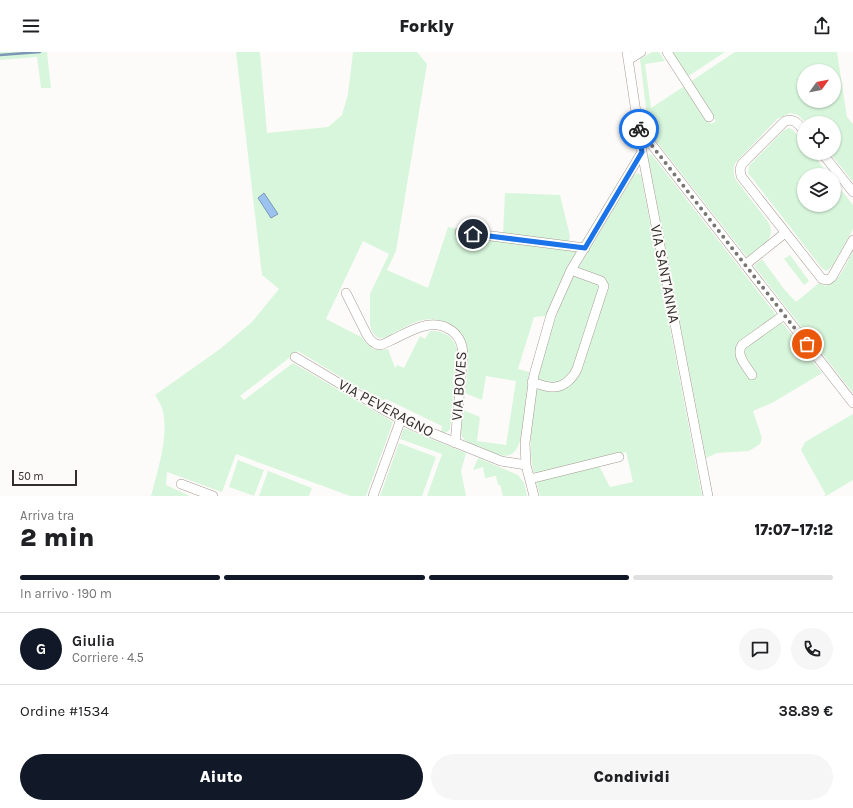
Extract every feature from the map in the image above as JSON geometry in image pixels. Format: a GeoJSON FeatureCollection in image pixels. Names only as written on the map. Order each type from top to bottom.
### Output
{"type":"FeatureCollection","features":[{"type":"Feature","properties":{"kind":"street"},"geometry":{"type":"LineString","coordinates":[[627,56],[641,52]]}},
{"type":"Feature","properties":{"kind":"street"},"geometry":{"type":"LineString","coordinates":[[667,52],[709,117]]}},
{"type":"Feature","properties":{"kind":"street","name":"VIA SANT'ANNA"},"geometry":{"type":"LineString","coordinates":[[627,56],[637,126],[708,496]]}},
{"type":"Feature","properties":{"kind":"street"},"geometry":{"type":"LineString","coordinates":[[797,123],[794,120],[785,121],[742,164],[740,169],[742,178],[818,275],[825,281],[832,277],[853,240]]}},
{"type":"Feature","properties":{"kind":"street"},"geometry":{"type":"LineString","coordinates":[[637,126],[853,403]]}},
{"type":"Feature","properties":{"kind":"street"},"geometry":{"type":"LineString","coordinates":[[534,496],[526,465],[525,443],[532,382],[551,315],[571,270],[642,152]]}},
{"type":"Feature","properties":{"kind":"street"},"geometry":{"type":"LineString","coordinates":[[828,160],[853,192]]}},
{"type":"Feature","properties":{"kind":"street"},"geometry":{"type":"LineString","coordinates":[[460,232],[585,248]]}},
{"type":"Feature","properties":{"kind":"street"},"geometry":{"type":"LineString","coordinates":[[745,265],[785,233]]}},
{"type":"Feature","properties":{"kind":"street"},"geometry":{"type":"LineString","coordinates":[[532,382],[557,387],[572,379],[577,369],[604,286],[602,282],[571,270]]}},
{"type":"Feature","properties":{"kind":"street","name":"VIA BOVES"},"geometry":{"type":"LineString","coordinates":[[346,293],[367,335],[377,344],[385,344],[418,327],[428,325],[441,326],[451,330],[455,334],[462,346],[463,356],[455,443]]}},
{"type":"Feature","properties":{"kind":"street"},"geometry":{"type":"LineString","coordinates":[[752,375],[741,357],[739,351],[740,348],[742,345],[784,315]]}},
{"type":"Feature","properties":{"kind":"street","name":"VIA PEVERAGNO"},"geometry":{"type":"LineString","coordinates":[[295,357],[401,419],[455,443],[501,461],[526,465]]}},
{"type":"Feature","properties":{"kind":"street"},"geometry":{"type":"LineString","coordinates":[[373,496],[401,419]]}},
{"type":"Feature","properties":{"kind":"street"},"geometry":{"type":"LineString","coordinates":[[530,479],[619,457]]}},
{"type":"Feature","properties":{"kind":"street"},"geometry":{"type":"LineString","coordinates":[[181,484],[212,496]]}},
{"type":"Feature","properties":{"kind":"green space"},"geometry":{"type":"Polygon","coordinates":[[[0,52],[47,52],[51,88],[41,88],[37,57],[0,60],[0,52]]]}},
{"type":"Feature","properties":{"kind":"green space"},"geometry":{"type":"Polygon","coordinates":[[[236,52],[260,52],[267,133],[328,127],[342,115],[348,94],[353,52],[417,52],[427,64],[396,251],[387,270],[428,288],[448,227],[579,250],[558,287],[546,316],[534,317],[518,369],[529,372],[521,438],[518,446],[510,455],[500,455],[469,443],[463,438],[461,424],[463,410],[480,417],[477,441],[506,445],[516,381],[486,376],[482,400],[465,393],[468,363],[466,343],[456,327],[443,321],[433,319],[422,320],[383,338],[378,338],[372,332],[370,325],[370,294],[389,254],[363,241],[326,319],[361,337],[373,349],[388,349],[395,368],[397,365],[404,368],[420,336],[425,339],[430,331],[435,331],[449,336],[457,348],[458,354],[450,429],[445,433],[442,433],[442,426],[386,399],[380,401],[298,351],[240,396],[244,400],[293,363],[393,422],[366,496],[350,496],[236,454],[222,492],[167,472],[166,485],[190,496],[151,496],[162,454],[164,432],[162,410],[155,395],[220,349],[252,322],[279,289],[262,275],[236,52]]]}},
{"type":"Feature","properties":{"kind":"green space"},"geometry":{"type":"Polygon","coordinates":[[[652,52],[659,52],[665,61],[645,64],[651,108],[686,85],[711,124],[716,121],[690,82],[735,52],[837,52],[839,64],[797,64],[797,108],[841,108],[841,78],[847,117],[853,124],[853,182],[836,160],[841,160],[841,116],[799,116],[790,113],[777,119],[736,162],[734,166],[736,180],[769,223],[771,229],[771,234],[766,243],[747,257],[649,132],[640,59],[652,52]]]}},
{"type":"Feature","properties":{"kind":"green space"},"geometry":{"type":"Polygon","coordinates":[[[670,52],[725,52],[687,77],[670,52]]]}},
{"type":"Feature","properties":{"kind":"green space"},"geometry":{"type":"Polygon","coordinates":[[[789,128],[797,135],[797,160],[817,160],[824,168],[797,168],[797,212],[841,212],[841,190],[853,205],[853,229],[833,265],[826,271],[821,267],[748,173],[749,166],[784,130],[789,128]]]}},
{"type":"Feature","properties":{"kind":"green space"},"geometry":{"type":"Polygon","coordinates":[[[649,154],[652,155],[777,316],[740,344],[744,355],[744,348],[781,321],[822,373],[772,403],[753,411],[762,438],[760,444],[749,451],[717,453],[706,458],[648,157],[649,154]]]}},
{"type":"Feature","properties":{"kind":"green space"},"geometry":{"type":"Polygon","coordinates":[[[638,173],[641,175],[702,496],[540,496],[536,481],[599,466],[610,487],[633,482],[626,452],[534,474],[531,441],[536,385],[569,383],[608,286],[577,270],[634,175],[638,173]]]}},
{"type":"Feature","properties":{"kind":"green space"},"geometry":{"type":"Polygon","coordinates":[[[505,193],[560,195],[570,236],[569,243],[503,235],[505,193]]]}},
{"type":"Feature","properties":{"kind":"green space"},"geometry":{"type":"Polygon","coordinates":[[[853,251],[853,393],[754,266],[762,259],[784,289],[796,302],[819,283],[825,286],[835,281],[842,272],[853,251]]]}},
{"type":"Feature","properties":{"kind":"green space"},"geometry":{"type":"Polygon","coordinates":[[[790,255],[809,281],[804,285],[784,259],[790,255]]]}},
{"type":"Feature","properties":{"kind":"green space"},"geometry":{"type":"Polygon","coordinates":[[[574,274],[601,285],[571,375],[555,384],[537,381],[557,313],[574,274]]]}},
{"type":"Feature","properties":{"kind":"green space"},"geometry":{"type":"Polygon","coordinates":[[[853,414],[853,480],[826,496],[824,496],[826,495],[801,450],[805,442],[853,414]]]}},
{"type":"Feature","properties":{"kind":"green space"},"geometry":{"type":"Polygon","coordinates":[[[404,428],[466,453],[461,471],[466,496],[427,496],[442,454],[400,439],[404,428]]]}},
{"type":"Feature","properties":{"kind":"green space"},"geometry":{"type":"Polygon","coordinates":[[[399,443],[436,457],[422,496],[380,496],[399,443]]]}},
{"type":"Feature","properties":{"kind":"green space"},"geometry":{"type":"Polygon","coordinates":[[[478,458],[518,475],[524,483],[527,496],[503,496],[496,476],[485,478],[483,467],[473,470],[478,458]]]}},
{"type":"Feature","properties":{"kind":"green space"},"geometry":{"type":"Polygon","coordinates":[[[238,460],[264,470],[254,496],[229,487],[238,460]]]}},
{"type":"Feature","properties":{"kind":"green space"},"geometry":{"type":"Polygon","coordinates":[[[268,471],[312,488],[309,496],[259,496],[268,471]]]}},
{"type":"Feature","properties":{"kind":"water"},"geometry":{"type":"Polygon","coordinates":[[[264,193],[278,214],[271,218],[258,198],[264,193]]]}},
{"type":"Feature","properties":{"kind":"waterway"},"geometry":{"type":"LineString","coordinates":[[0,55],[40,52]]}},
{"type":"Feature","properties":{"kind":"way so far"},"geometry":{"type":"LineString","coordinates":[[639,129],[807,344]]}},
{"type":"Feature","properties":{"kind":"route"},"geometry":{"type":"LineString","coordinates":[[473,234],[585,248],[642,152],[637,126],[639,129]]}}]}
